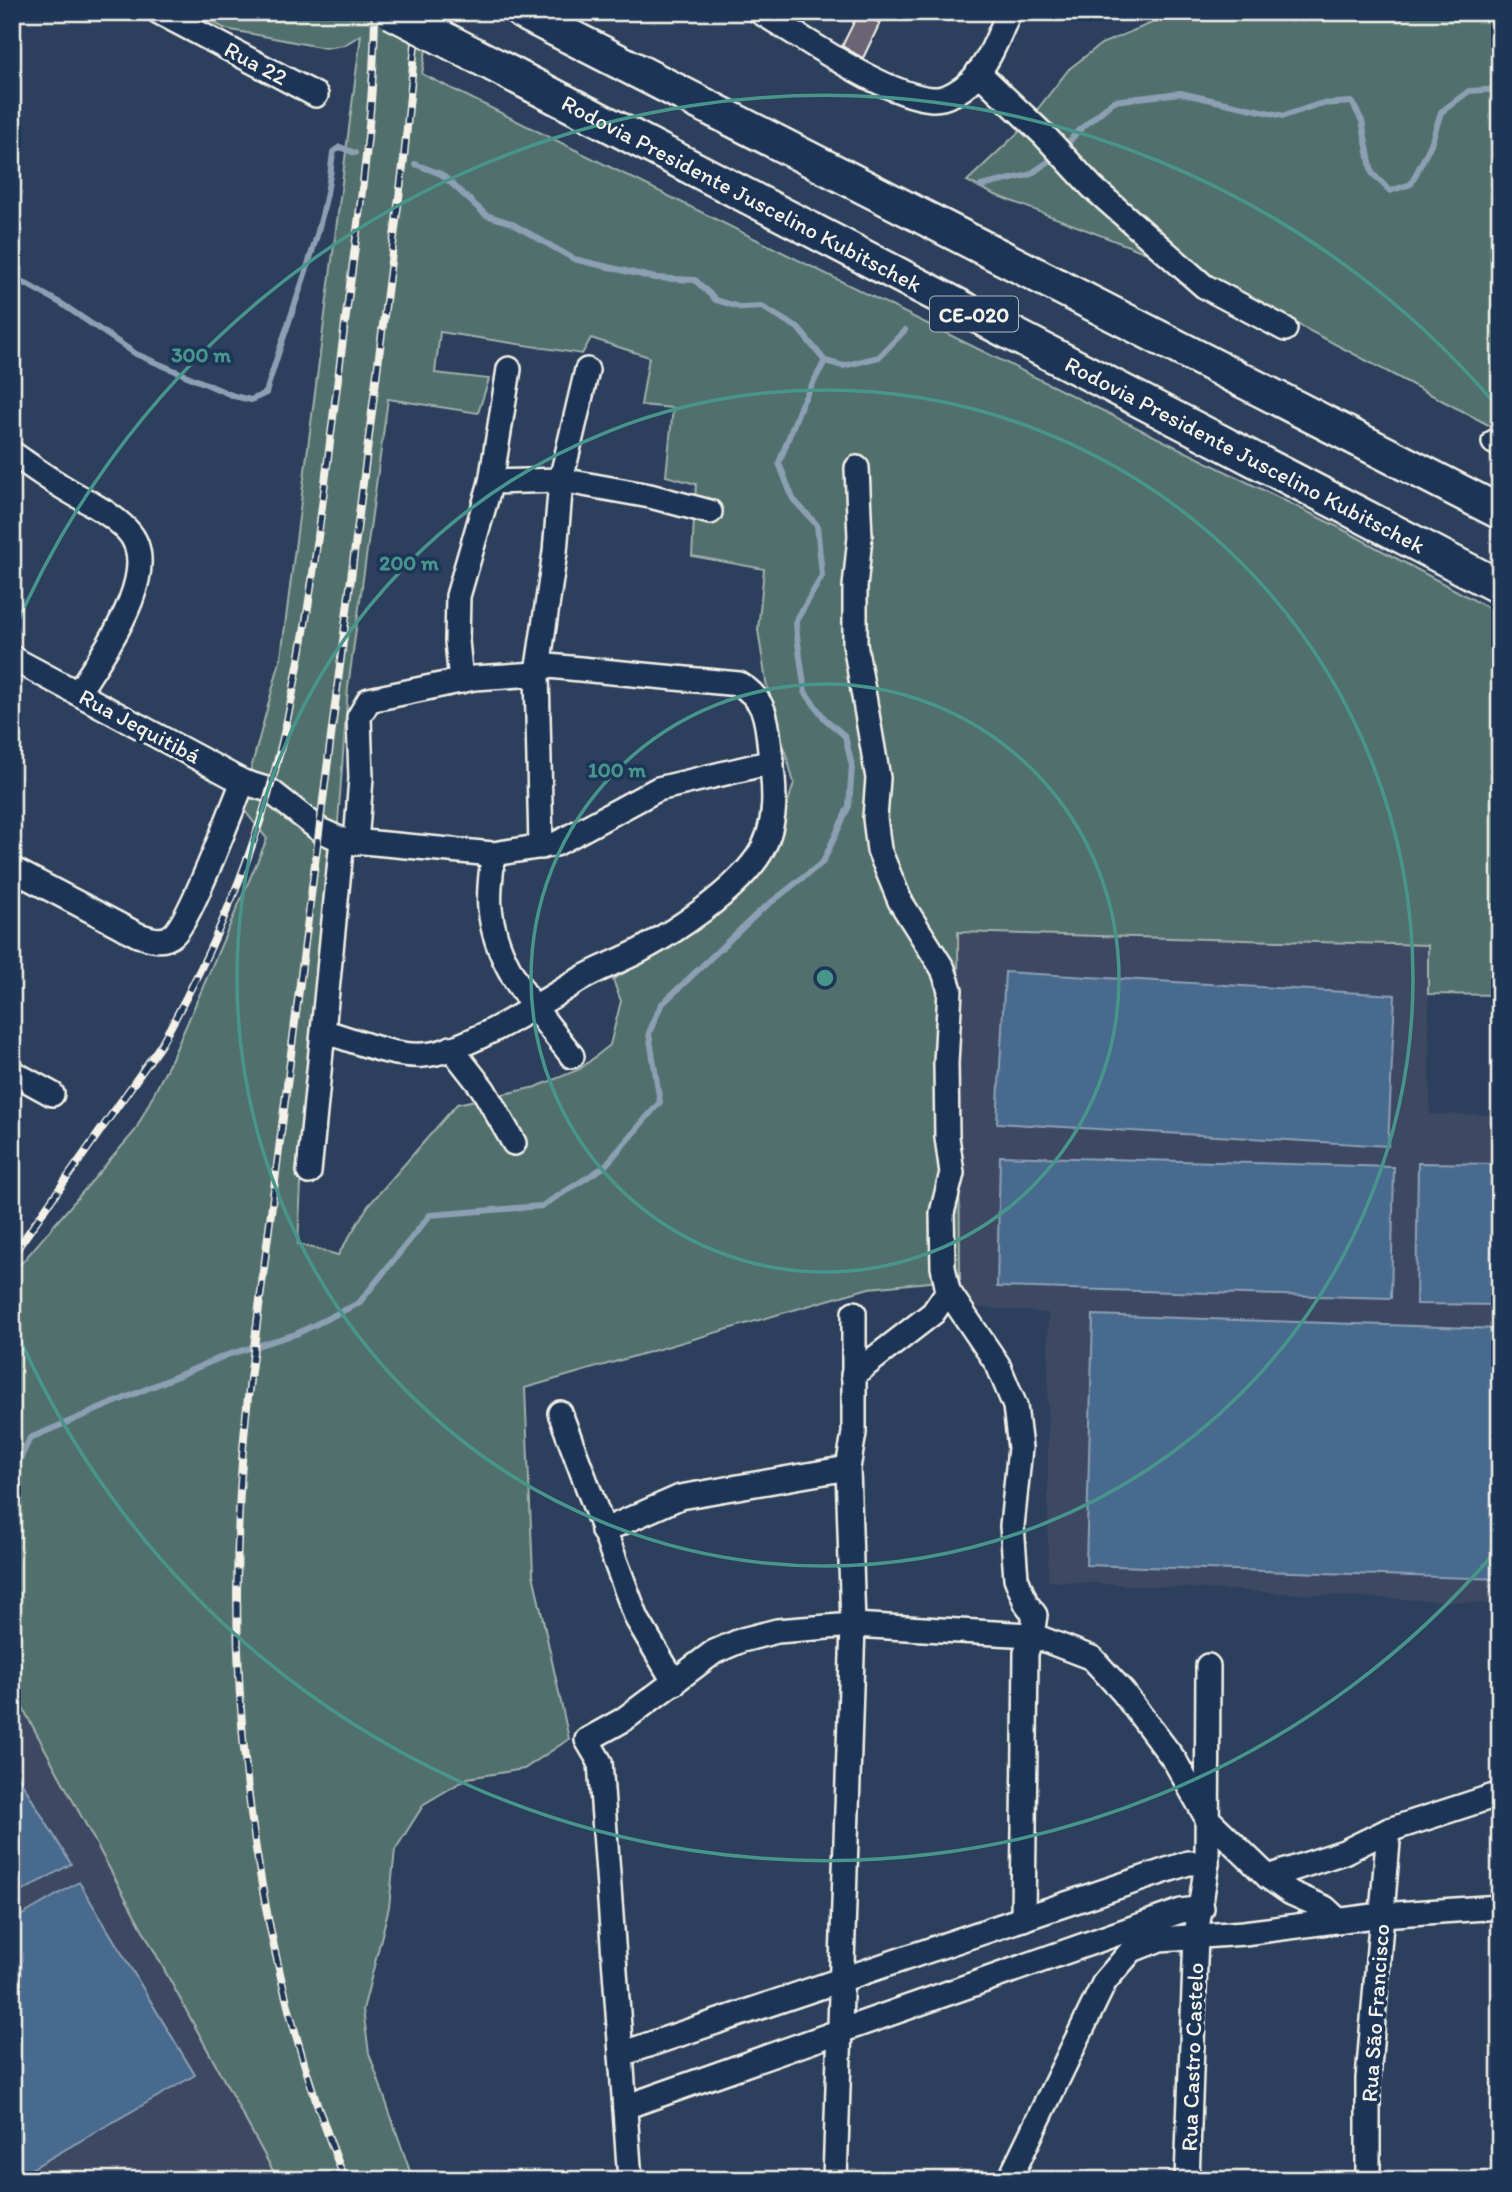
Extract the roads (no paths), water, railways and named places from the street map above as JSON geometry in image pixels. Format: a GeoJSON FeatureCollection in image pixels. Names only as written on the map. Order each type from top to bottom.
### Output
{"type":"FeatureCollection","features":[{"type":"Feature","properties":{"kind":"highway","name":"Rodovia Presidente Juscelino Kubitschek"},"geometry":{"type":"LineString","coordinates":[[392,12],[1500,587]]}},
{"type":"Feature","properties":{"kind":"highway","name":"CE-020"},"geometry":{"type":"LineString","coordinates":[[522,12],[1500,512]]}},
{"type":"Feature","properties":{"kind":"street","name":"Rua 22"},"geometry":{"type":"LineString","coordinates":[[159,12],[317,95]]}},
{"type":"Feature","properties":{"kind":"street"},"geometry":{"type":"LineString","coordinates":[[760,12],[860,71],[912,94],[933,99],[944,97],[968,83],[978,72],[1009,12]]}},
{"type":"Feature","properties":{"kind":"street"},"geometry":{"type":"LineString","coordinates":[[978,72],[1044,135],[1101,196],[1204,286],[1285,329]]}},
{"type":"Feature","properties":{"kind":"street"},"geometry":{"type":"LineString","coordinates":[[461,681],[457,641],[458,596],[491,482],[509,369]]}},
{"type":"Feature","properties":{"kind":"street"},"geometry":{"type":"LineString","coordinates":[[541,847],[537,669],[555,552],[561,480],[586,370]]}},
{"type":"Feature","properties":{"kind":"street"},"geometry":{"type":"LineString","coordinates":[[12,453],[106,513],[129,531],[138,547],[139,567],[133,594],[119,626],[78,693]]}},
{"type":"Feature","properties":{"kind":"street"},"geometry":{"type":"LineString","coordinates":[[857,468],[860,537],[855,587],[855,644],[878,778],[875,818],[878,850],[900,901],[943,969],[950,990],[946,1063],[947,1137],[952,1173],[942,1213],[943,1267],[948,1291],[998,1365],[1015,1406],[1020,1448],[1012,1526],[1016,1578],[1026,1603],[1035,1615],[1026,1653],[1023,1919]]}},
{"type":"Feature","properties":{"kind":"street"},"geometry":{"type":"LineString","coordinates":[[491,482],[561,480],[650,496],[710,512]]}},
{"type":"Feature","properties":{"kind":"street","name":"Rua Jequitibá"},"geometry":{"type":"LineString","coordinates":[[12,658],[243,782],[269,790],[320,831],[349,841]]}},
{"type":"Feature","properties":{"kind":"street"},"geometry":{"type":"LineString","coordinates":[[309,1172],[325,1032],[349,841],[361,778],[359,717],[369,700],[379,696],[537,669],[739,684],[750,690],[766,712],[772,762],[775,806],[767,839],[743,874],[671,932],[582,978],[535,1008],[451,1048],[420,1055],[325,1032]]}},
{"type":"Feature","properties":{"kind":"street"},"geometry":{"type":"LineString","coordinates":[[349,841],[493,854],[541,847],[576,835],[658,789],[772,762]]}},
{"type":"Feature","properties":{"kind":"street"},"geometry":{"type":"LineString","coordinates":[[12,869],[138,936],[157,941],[166,938],[174,934],[185,919],[243,782]]}},
{"type":"Feature","properties":{"kind":"street"},"geometry":{"type":"LineString","coordinates":[[493,854],[489,906],[496,938],[509,970],[572,1056]]}},
{"type":"Feature","properties":{"kind":"street"},"geometry":{"type":"LineString","coordinates":[[451,1048],[483,1089],[514,1143]]}},
{"type":"Feature","properties":{"kind":"street"},"geometry":{"type":"LineString","coordinates":[[12,1072],[52,1094]]}},
{"type":"Feature","properties":{"kind":"street"},"geometry":{"type":"LineString","coordinates":[[853,1375],[933,1313],[948,1291]]}},
{"type":"Feature","properties":{"kind":"street"},"geometry":{"type":"LineString","coordinates":[[835,2180],[853,1625],[848,1468],[854,1433],[855,1313]]}},
{"type":"Feature","properties":{"kind":"street"},"geometry":{"type":"LineString","coordinates":[[560,1413],[637,1619],[675,1683]]}},
{"type":"Feature","properties":{"kind":"street"},"geometry":{"type":"LineString","coordinates":[[603,1531],[680,1497],[848,1468]]}},
{"type":"Feature","properties":{"kind":"street"},"geometry":{"type":"LineString","coordinates":[[630,2180],[600,1762],[587,1740],[623,1720],[675,1683],[695,1664],[742,1640],[777,1631],[853,1625],[1032,1635],[1092,1658],[1123,1692],[1175,1761],[1207,1818],[1268,1877],[1291,1893],[1325,1908],[1339,1922]]}},
{"type":"Feature","properties":{"kind":"street","name":"Rua Castro Castelo"},"geometry":{"type":"LineString","coordinates":[[1187,2180],[1196,1935],[1207,1863],[1208,1666]]}},
{"type":"Feature","properties":{"kind":"street"},"geometry":{"type":"LineString","coordinates":[[1268,1877],[1388,1838],[1500,1794]]}},
{"type":"Feature","properties":{"kind":"street","name":"Rua São Francisco"},"geometry":{"type":"LineString","coordinates":[[1368,2180],[1368,2080],[1388,1838]]}},
{"type":"Feature","properties":{"kind":"street"},"geometry":{"type":"LineString","coordinates":[[621,2054],[1188,1863],[1207,1863]]}},
{"type":"Feature","properties":{"kind":"street"},"geometry":{"type":"LineString","coordinates":[[1009,2180],[1105,1981],[1132,1950],[1160,1939],[1244,1933],[1381,1915],[1500,1907]]}},
{"type":"Feature","properties":{"kind":"street"},"geometry":{"type":"LineString","coordinates":[[625,2107],[1181,1911],[1202,1908]]}},
{"type":"Feature","properties":{"kind":"waterway"},"geometry":{"type":"LineString","coordinates":[[1064,148],[1078,131],[1114,101],[1180,93],[1284,116],[1319,104],[1352,102],[1362,121],[1372,173],[1390,191],[1411,184],[1431,144],[1441,112],[1469,91],[1500,89]]}},
{"type":"Feature","properties":{"kind":"waterway"},"geometry":{"type":"LineString","coordinates":[[12,276],[62,304],[136,354],[234,396],[251,400],[266,393],[314,244],[329,183],[333,152],[340,147],[355,153]]}},
{"type":"Feature","properties":{"kind":"waterway"},"geometry":{"type":"LineString","coordinates":[[981,186],[1029,175],[1057,156]]}},
{"type":"Feature","properties":{"kind":"waterway"},"geometry":{"type":"LineString","coordinates":[[415,164],[441,174],[486,215],[511,223],[574,259],[655,278],[695,280],[716,300],[742,308],[762,307],[798,328],[825,361],[843,366],[879,357],[905,330]]}},
{"type":"Feature","properties":{"kind":"waterway"},"geometry":{"type":"LineString","coordinates":[[12,1476],[30,1438],[227,1355],[296,1334],[359,1303],[430,1215],[542,1206],[604,1167],[660,1102],[649,1033],[661,1005],[760,911],[823,862],[849,806],[852,766],[845,736],[825,719],[805,692],[797,636],[796,621],[822,576],[817,525],[793,499],[779,463],[801,405],[825,361]]}},
{"type":"Feature","properties":{"kind":"railway"},"geometry":{"type":"LineString","coordinates":[[12,1256],[160,1046],[195,980],[226,912],[265,806],[287,720],[314,568],[362,188],[371,100],[375,12]]}},
{"type":"Feature","properties":{"kind":"railway"},"geometry":{"type":"LineString","coordinates":[[345,2180],[311,2084],[283,1986],[262,1886],[248,1785],[239,1684],[237,1582],[241,1480],[250,1379],[404,158],[415,44],[413,12]]}}]}
